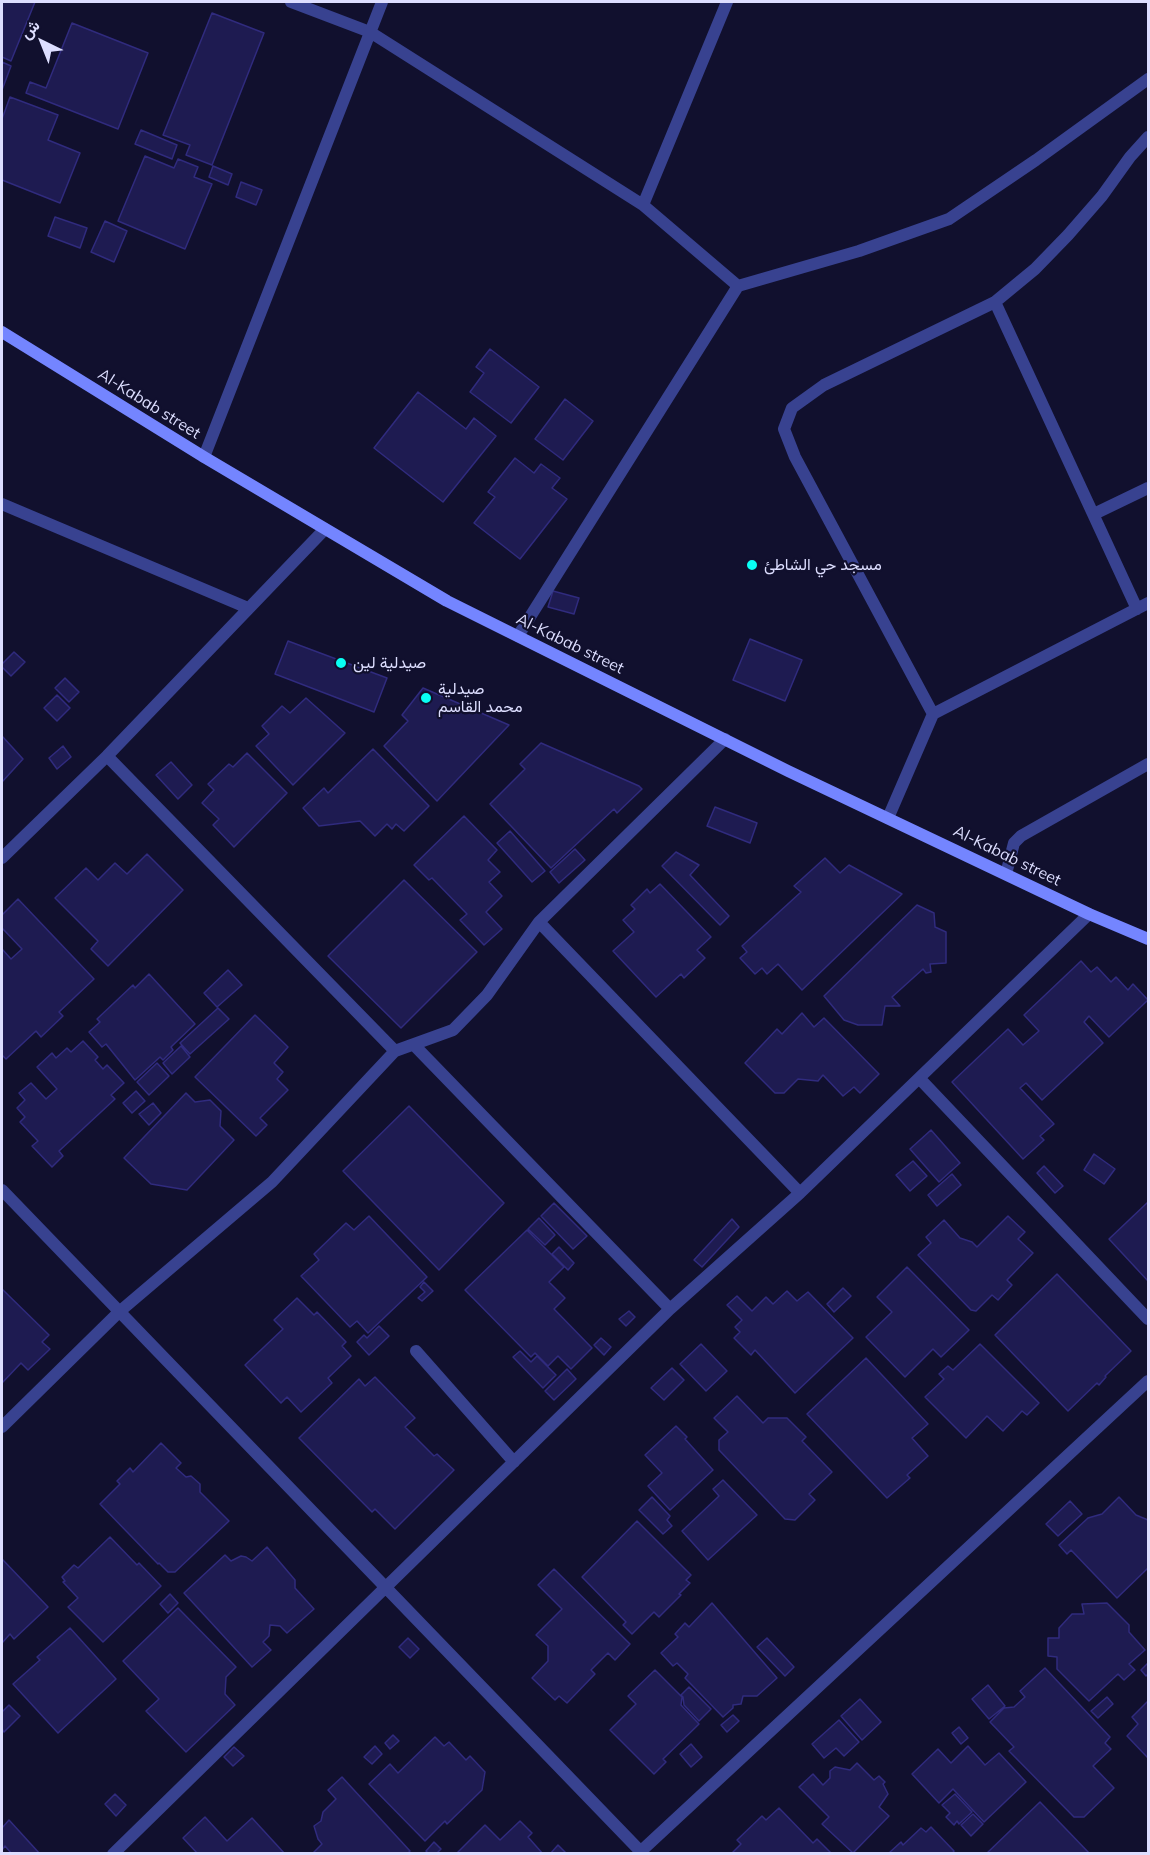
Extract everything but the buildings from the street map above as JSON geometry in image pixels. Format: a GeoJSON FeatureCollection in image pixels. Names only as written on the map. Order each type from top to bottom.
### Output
{"type":"FeatureCollection","features":[{"type":"Feature","properties":{"kind":"main road","name":"Al-Kabab street"},"geometry":{"type":"LineString","coordinates":[[2,332],[204,457],[447,601],[725,740],[1089,914],[1149,939]]}},
{"type":"Feature","properties":{"kind":"street"},"geometry":{"type":"LineString","coordinates":[[291,2],[370,32],[643,205],[738,286]]}},
{"type":"Feature","properties":{"kind":"street"},"geometry":{"type":"LineString","coordinates":[[204,457],[382,2]]}},
{"type":"Feature","properties":{"kind":"street"},"geometry":{"type":"LineString","coordinates":[[643,205],[726,2]]}},
{"type":"Feature","properties":{"kind":"street"},"geometry":{"type":"LineString","coordinates":[[518,636],[738,286],[859,251],[949,219],[1149,79]]}},
{"type":"Feature","properties":{"kind":"street"},"geometry":{"type":"LineString","coordinates":[[933,714],[795,457],[784,429],[792,408],[824,385],[995,302],[1035,269],[1068,235],[1130,157],[1149,137]]}},
{"type":"Feature","properties":{"kind":"street"},"geometry":{"type":"LineString","coordinates":[[995,302],[1137,609]]}},
{"type":"Feature","properties":{"kind":"street"},"geometry":{"type":"LineString","coordinates":[[1094,514],[1149,488]]}},
{"type":"Feature","properties":{"kind":"street"},"geometry":{"type":"LineString","coordinates":[[2,504],[248,608]]}},
{"type":"Feature","properties":{"kind":"street"},"geometry":{"type":"LineString","coordinates":[[2,858],[106,756],[325,529]]}},
{"type":"Feature","properties":{"kind":"street"},"geometry":{"type":"LineString","coordinates":[[888,818],[933,714],[1149,603]]}},
{"type":"Feature","properties":{"kind":"street"},"geometry":{"type":"LineString","coordinates":[[2,1427],[119,1312],[272,1182],[395,1051],[453,1030],[488,995],[539,922],[725,740]]}},
{"type":"Feature","properties":{"kind":"street"},"geometry":{"type":"LineString","coordinates":[[106,756],[395,1051]]}},
{"type":"Feature","properties":{"kind":"street"},"geometry":{"type":"LineString","coordinates":[[1006,874],[1014,843],[1021,836],[1149,764]]}},
{"type":"Feature","properties":{"kind":"street"},"geometry":{"type":"LineString","coordinates":[[113,1854],[670,1309],[801,1193],[1089,914]]}},
{"type":"Feature","properties":{"kind":"street"},"geometry":{"type":"LineString","coordinates":[[539,922],[801,1193]]}},
{"type":"Feature","properties":{"kind":"street"},"geometry":{"type":"LineString","coordinates":[[414,1045],[670,1309]]}},
{"type":"Feature","properties":{"kind":"street"},"geometry":{"type":"LineString","coordinates":[[920,1079],[1149,1319]]}},
{"type":"Feature","properties":{"kind":"street"},"geometry":{"type":"LineString","coordinates":[[2,1190],[640,1853],[1149,1381]]}},
{"type":"Feature","properties":{"kind":"street"},"geometry":{"type":"LineString","coordinates":[[416,1351],[514,1462]]}},
{"type":"Feature","properties":{"kind":"place","name":"مسجد حي الشاطئ"},"geometry":{"type":"Point","coordinates":[752,565]}},
{"type":"Feature","properties":{"kind":"place","name":"صيدلية لين"},"geometry":{"type":"Point","coordinates":[341,663]}},
{"type":"Feature","properties":{"kind":"place","name":"صيدلية محمد القاسم"},"geometry":{"type":"Point","coordinates":[426,698]}}]}
